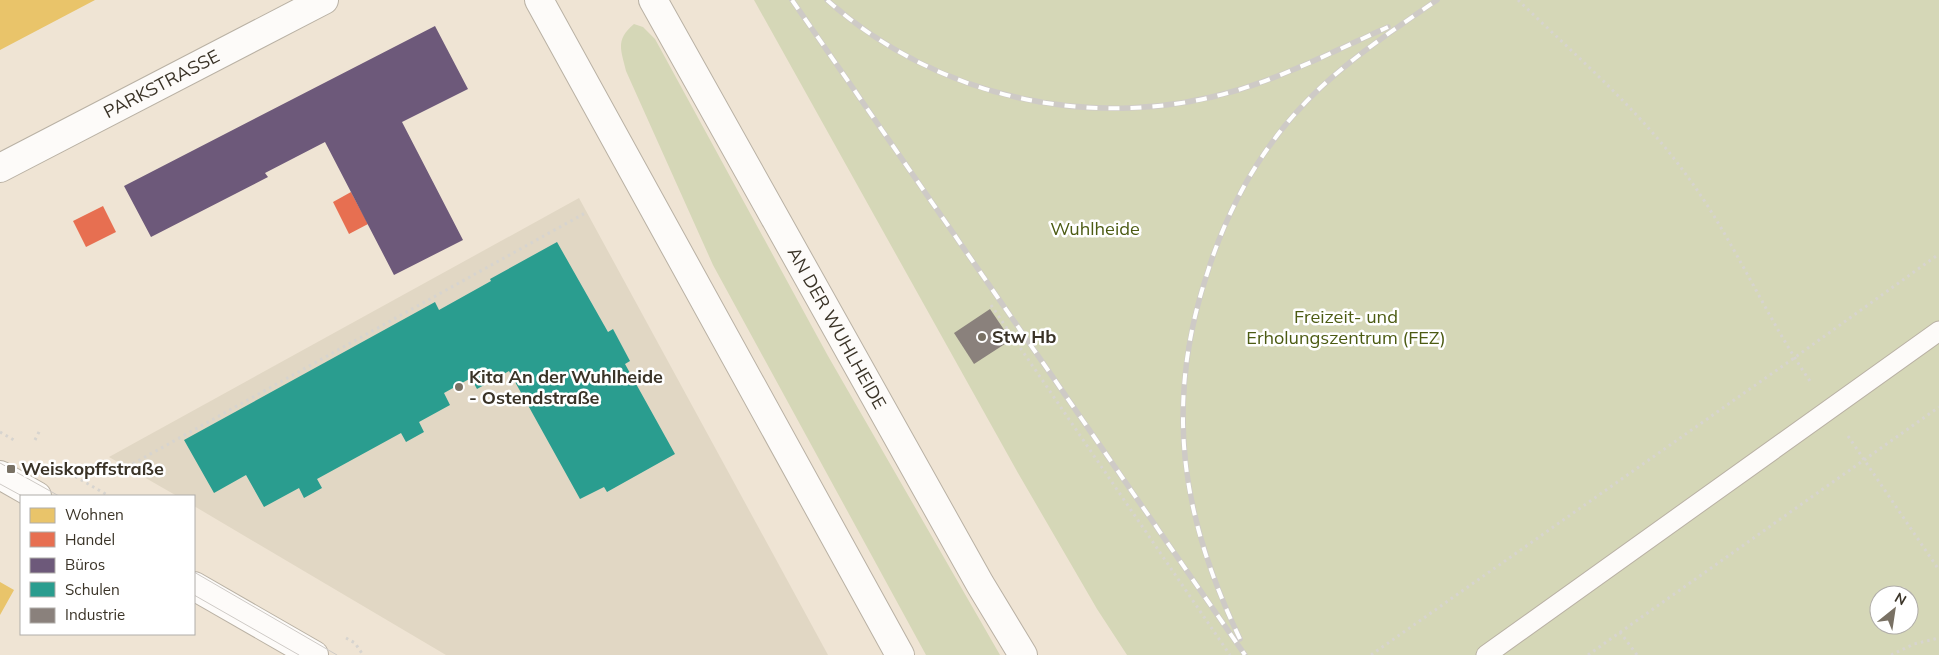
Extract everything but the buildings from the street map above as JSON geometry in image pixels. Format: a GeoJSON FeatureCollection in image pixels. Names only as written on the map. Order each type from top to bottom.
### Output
{"type":"FeatureCollection","features":[{"type":"Feature","properties":{"kind":"main road","name":"PARKSTRASSE"},"geometry":{"type":"LineString","coordinates":[[0,168],[324,0]]}},
{"type":"Feature","properties":{"kind":"main road"},"geometry":{"type":"LineString","coordinates":[[539,0],[900,655]]}},
{"type":"Feature","properties":{"kind":"main road","name":"AN DER WUHLHEIDE"},"geometry":{"type":"LineString","coordinates":[[653,0],[980,584],[1023,655]]}},
{"type":"Feature","properties":{"kind":"main road"},"geometry":{"type":"LineString","coordinates":[[0,475],[35,495]]}},
{"type":"Feature","properties":{"kind":"main road"},"geometry":{"type":"LineString","coordinates":[[195,587],[314,655]]}},
{"type":"Feature","properties":{"kind":"lane"},"geometry":{"type":"LineString","coordinates":[[1486,655],[1939,331]]}},
{"type":"Feature","properties":{"kind":"path"},"geometry":{"type":"LineString","coordinates":[[1518,0],[1643,121],[1682,169],[1718,222],[1794,358],[1830,409]]}},
{"type":"Feature","properties":{"kind":"path"},"geometry":{"type":"LineString","coordinates":[[127,467],[587,212]]}},
{"type":"Feature","properties":{"kind":"path"},"geometry":{"type":"LineString","coordinates":[[1370,655],[1939,254]]}},
{"type":"Feature","properties":{"kind":"path"},"geometry":{"type":"LineString","coordinates":[[991,305],[1230,655]]}},
{"type":"Feature","properties":{"kind":"path"},"geometry":{"type":"LineString","coordinates":[[1588,655],[1939,407]]}},
{"type":"Feature","properties":{"kind":"path"},"geometry":{"type":"LineString","coordinates":[[35,440],[40,430]]}},
{"type":"Feature","properties":{"kind":"path"},"geometry":{"type":"LineString","coordinates":[[1865,460],[1939,570]]}},
{"type":"Feature","properties":{"kind":"path"},"geometry":{"type":"LineString","coordinates":[[1620,632],[1637,655]]}},
{"type":"Feature","properties":{"kind":"path"},"geometry":{"type":"LineString","coordinates":[[1891,655],[1914,644],[1939,638]]}},
{"type":"Feature","properties":{"kind":"shaded area","name":"Kita An der Wuhlheide - Ostendstraße"},"geometry":{"type":"Polygon","coordinates":[[[579,198],[828,655],[446,655],[195,507],[195,495],[175,495],[109,457],[579,198]]]}},
{"type":"Feature","properties":{"kind":"green space","name":"Freizeit- und Erholungszentrum (FEZ)"},"geometry":{"type":"Polygon","coordinates":[[[754,0],[1939,0],[1939,655],[1127,655],[1097,609],[1018,473],[754,0]]]}},
{"type":"Feature","properties":{"kind":"green space"},"geometry":{"type":"Polygon","coordinates":[[[634,24],[643,27],[655,39],[828,356],[1000,655],[926,655],[713,265],[626,71],[621,51],[622,40],[634,24]]]}},
{"type":"Feature","properties":{"kind":"tram line"},"geometry":{"type":"LineString","coordinates":[[0,463],[57,495]]}},
{"type":"Feature","properties":{"kind":"tram line"},"geometry":{"type":"LineString","coordinates":[[0,484],[20,495]]}},
{"type":"Feature","properties":{"kind":"tram line"},"geometry":{"type":"LineString","coordinates":[[195,573],[337,655]]}},
{"type":"Feature","properties":{"kind":"tram line"},"geometry":{"type":"LineString","coordinates":[[195,596],[299,655]]}},
{"type":"Feature","properties":{"kind":"railway"},"geometry":{"type":"LineString","coordinates":[[792,0],[1245,655]]}},
{"type":"Feature","properties":{"kind":"railway"},"geometry":{"type":"LineString","coordinates":[[827,0],[871,34],[918,62],[968,83],[1021,98],[1075,107],[1129,108],[1184,103],[1238,90],[1295,69],[1388,27]]}},
{"type":"Feature","properties":{"kind":"railway"},"geometry":{"type":"LineString","coordinates":[[1240,639],[1220,593],[1204,548],[1192,504],[1185,460],[1183,415],[1186,369],[1194,322],[1207,274],[1222,231],[1242,190],[1265,152],[1293,116],[1343,68],[1437,0]]}},
{"type":"Feature","properties":{"kind":"place","name":"Stw Hb"},"geometry":{"type":"Point","coordinates":[982,337]}},
{"type":"Feature","properties":{"kind":"place","name":"Kita An der Wuhlheide - Ostendstraße"},"geometry":{"type":"Point","coordinates":[459,387]}},
{"type":"Feature","properties":{"kind":"place","name":"Weiskopffstraße"},"geometry":{"type":"Point","coordinates":[11,469]}},
{"type":"Feature","properties":{"kind":"park label","name":"Wuhlheide"},"geometry":{"type":"Point","coordinates":[1095,229]}}]}
